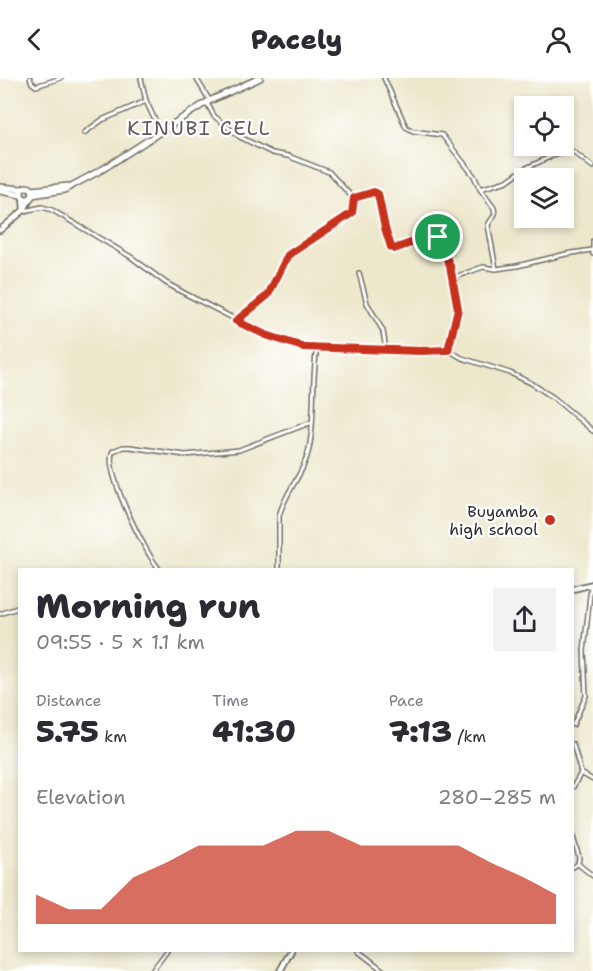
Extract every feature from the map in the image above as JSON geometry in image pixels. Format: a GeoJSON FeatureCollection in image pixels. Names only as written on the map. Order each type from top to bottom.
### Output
{"type":"FeatureCollection","features":[{"type":"Feature","properties":{"kind":"main road"},"geometry":{"type":"LineString","coordinates":[[0,189],[22,194],[28,198],[32,194],[73,185],[103,169],[208,101],[260,78]]}},
{"type":"Feature","properties":{"kind":"main road"},"geometry":{"type":"LineString","coordinates":[[22,211],[22,194],[27,187],[32,194]]}},
{"type":"Feature","properties":{"kind":"main road"},"geometry":{"type":"LineString","coordinates":[[0,230],[22,211],[32,194]]}},
{"type":"Feature","properties":{"kind":"main road"},"geometry":{"type":"LineString","coordinates":[[574,589],[592,584]]}},
{"type":"Feature","properties":{"kind":"main road"},"geometry":{"type":"LineString","coordinates":[[280,971],[290,952]]}},
{"type":"Feature","properties":{"kind":"street"},"geometry":{"type":"LineString","coordinates":[[30,78],[36,86],[61,78]]}},
{"type":"Feature","properties":{"kind":"street"},"geometry":{"type":"LineString","coordinates":[[141,78],[146,101],[160,131]]}},
{"type":"Feature","properties":{"kind":"street"},"geometry":{"type":"LineString","coordinates":[[196,78],[214,116],[240,137],[272,153],[288,156],[329,172],[354,198]]}},
{"type":"Feature","properties":{"kind":"street"},"geometry":{"type":"LineString","coordinates":[[384,78],[406,127],[413,131],[442,135],[474,176],[480,189],[492,204],[495,210],[488,225],[496,269]]}},
{"type":"Feature","properties":{"kind":"street"},"geometry":{"type":"LineString","coordinates":[[84,133],[102,120],[146,101]]}},
{"type":"Feature","properties":{"kind":"street"},"geometry":{"type":"LineString","coordinates":[[480,189],[507,181],[524,169],[565,150],[574,152],[593,166]]}},
{"type":"Feature","properties":{"kind":"street"},"geometry":{"type":"LineString","coordinates":[[354,198],[374,192],[378,194],[385,228],[391,247],[394,249],[436,234],[454,280],[452,284],[458,313],[448,350]]}},
{"type":"Feature","properties":{"kind":"street"},"geometry":{"type":"LineString","coordinates":[[236,321],[268,295],[288,255],[352,213],[354,198]]}},
{"type":"Feature","properties":{"kind":"street"},"geometry":{"type":"LineString","coordinates":[[22,211],[35,207],[48,209],[131,257],[166,283],[236,321],[293,345],[317,348],[448,350],[462,358],[499,369],[531,383],[554,398],[593,431]]}},
{"type":"Feature","properties":{"kind":"street"},"geometry":{"type":"LineString","coordinates":[[454,280],[483,267],[496,269],[538,262],[566,254],[592,252],[593,242]]}},
{"type":"Feature","properties":{"kind":"street"},"geometry":{"type":"LineString","coordinates":[[359,273],[367,303],[384,331],[386,350]]}},
{"type":"Feature","properties":{"kind":"street"},"geometry":{"type":"LineString","coordinates":[[279,568],[281,507],[300,475],[309,450],[314,405],[313,369],[317,348]]}},
{"type":"Feature","properties":{"kind":"street"},"geometry":{"type":"LineString","coordinates":[[158,568],[149,556],[126,508],[110,464],[112,451],[130,447],[185,455],[239,450],[312,422]]}},
{"type":"Feature","properties":{"kind":"street"},"geometry":{"type":"LineString","coordinates":[[574,723],[586,696],[584,651],[592,584]]}},
{"type":"Feature","properties":{"kind":"street"},"geometry":{"type":"LineString","coordinates":[[0,614],[18,608]]}},
{"type":"Feature","properties":{"kind":"street"},"geometry":{"type":"LineString","coordinates":[[574,748],[581,773],[593,780]]}},
{"type":"Feature","properties":{"kind":"street"},"geometry":{"type":"LineString","coordinates":[[574,785],[581,773]]}},
{"type":"Feature","properties":{"kind":"street"},"geometry":{"type":"LineString","coordinates":[[574,840],[579,857],[578,864]]}},
{"type":"Feature","properties":{"kind":"street"},"geometry":{"type":"LineString","coordinates":[[574,866],[578,864]]}},
{"type":"Feature","properties":{"kind":"street"},"geometry":{"type":"LineString","coordinates":[[578,864],[593,876]]}},
{"type":"Feature","properties":{"kind":"street"},"geometry":{"type":"LineString","coordinates":[[152,971],[166,952]]}},
{"type":"Feature","properties":{"kind":"street"},"geometry":{"type":"LineString","coordinates":[[359,952],[384,971]]}},
{"type":"Feature","properties":{"kind":"place","name":"Buyamba high school"},"geometry":{"type":"Point","coordinates":[550,520]}},
{"type":"Feature","properties":{"kind":"district","name":"KINUBI CELL"},"geometry":{"type":"Point","coordinates":[199,128]}},
{"type":"Feature","properties":{"kind":"route"},"geometry":{"type":"LineString","coordinates":[[377,192],[388,239],[394,249],[436,234],[438,237],[454,280],[452,284],[458,309],[448,350],[303,347],[266,335],[236,321],[268,295],[288,255],[352,213],[354,198],[377,192]]}}]}
